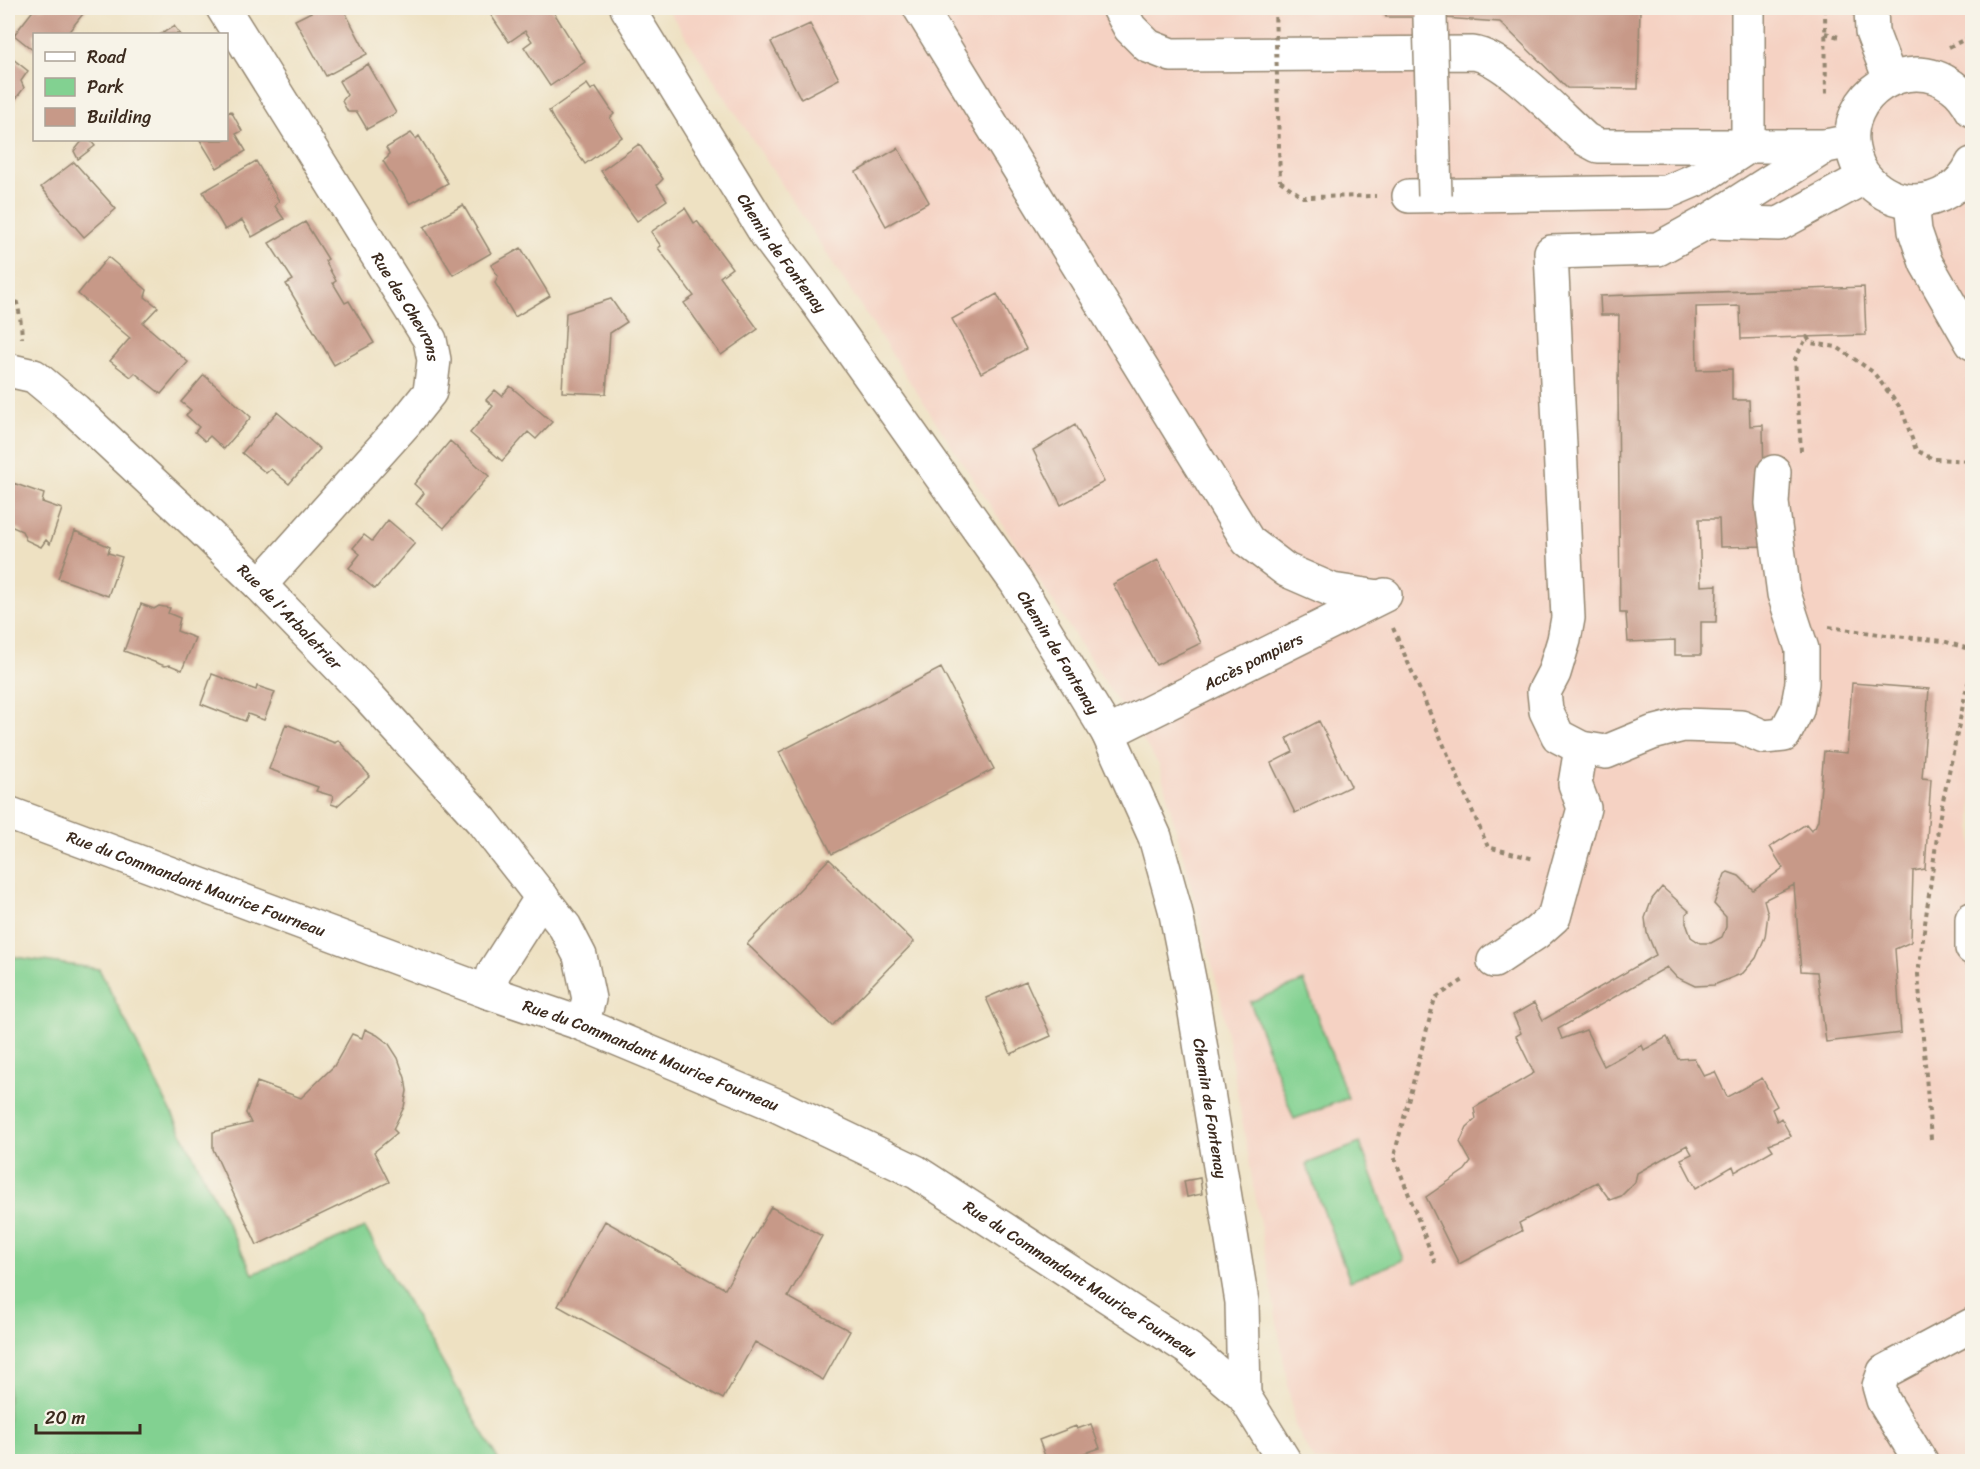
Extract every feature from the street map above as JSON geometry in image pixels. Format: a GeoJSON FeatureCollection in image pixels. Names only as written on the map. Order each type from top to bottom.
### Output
{"type":"FeatureCollection","features":[{"type":"Feature","properties":{"kind":"street","name":"Rue des Chevrons"},"geometry":{"type":"LineString","coordinates":[[223,8],[430,340],[434,360],[430,392],[399,431],[260,585]]}},
{"type":"Feature","properties":{"kind":"street","name":"Chemin de Fontenay"},"geometry":{"type":"LineString","coordinates":[[627,8],[768,237],[824,311],[1016,582],[1108,733],[1155,837],[1175,909],[1190,983],[1242,1302],[1244,1396]]}},
{"type":"Feature","properties":{"kind":"street"},"geometry":{"type":"LineString","coordinates":[[920,8],[1248,541],[1286,570],[1332,590],[1388,593]]}},
{"type":"Feature","properties":{"kind":"street"},"geometry":{"type":"LineString","coordinates":[[1119,8],[1130,28],[1148,46],[1171,55],[1484,54],[1505,67],[1585,139],[1598,146],[1748,147],[1838,144],[1855,160],[1864,177],[1878,190],[1894,198],[1912,201],[1930,199],[1947,193],[1961,182],[1972,164]]}},
{"type":"Feature","properties":{"kind":"street"},"geometry":{"type":"LineString","coordinates":[[1748,8],[1748,147]]}},
{"type":"Feature","properties":{"kind":"street"},"geometry":{"type":"LineString","coordinates":[[1871,8],[1872,32],[1890,79]]}},
{"type":"Feature","properties":{"kind":"street"},"geometry":{"type":"LineString","coordinates":[[1431,17],[1422,196],[1667,192],[1702,177],[1748,147]]}},
{"type":"Feature","properties":{"kind":"street"},"geometry":{"type":"LineString","coordinates":[[1774,472],[1772,503],[1782,582],[1802,649],[1802,683],[1797,710],[1784,735],[1764,737],[1741,727],[1683,725],[1652,733],[1606,752],[1581,748],[1558,736],[1546,711],[1544,692],[1554,673],[1568,618],[1551,252],[1658,249],[1838,144],[1853,122],[1860,104],[1873,89],[1890,79],[1906,74],[1922,74],[1937,78],[1962,76],[1965,98],[1972,110]]}},
{"type":"Feature","properties":{"kind":"street"},"geometry":{"type":"LineString","coordinates":[[1707,222],[1779,224],[1864,177]]}},
{"type":"Feature","properties":{"kind":"street"},"geometry":{"type":"LineString","coordinates":[[1912,201],[1915,231],[1926,263],[1972,343]]}},
{"type":"Feature","properties":{"kind":"street","name":"Rue de l'Arbaletrier"},"geometry":{"type":"LineString","coordinates":[[21,373],[100,434],[260,585],[368,696],[474,813],[565,927],[580,956],[589,999],[582,1024]]}},
{"type":"Feature","properties":{"kind":"street","name":"Accès pompiers"},"geometry":{"type":"LineString","coordinates":[[1108,733],[1388,593]]}},
{"type":"Feature","properties":{"kind":"street"},"geometry":{"type":"LineString","coordinates":[[1494,962],[1536,933],[1554,917],[1584,808],[1575,784],[1581,748]]}},
{"type":"Feature","properties":{"kind":"street","name":"Rue du Commandant Maurice Fourneau"},"geometry":{"type":"LineString","coordinates":[[8,813],[488,992],[582,1024],[776,1105],[916,1172],[1190,1349],[1244,1396]]}},
{"type":"Feature","properties":{"kind":"street"},"geometry":{"type":"LineString","coordinates":[[488,992],[494,972],[542,897]]}},
{"type":"Feature","properties":{"kind":"street"},"geometry":{"type":"LineString","coordinates":[[1972,919],[1972,948]]}},
{"type":"Feature","properties":{"kind":"street"},"geometry":{"type":"LineString","coordinates":[[1921,1461],[1883,1400],[1879,1386],[1884,1372],[1972,1325]]}},
{"type":"Feature","properties":{"kind":"street"},"geometry":{"type":"LineString","coordinates":[[1244,1396],[1285,1461]]}},
{"type":"Feature","properties":{"kind":"path"},"geometry":{"type":"LineString","coordinates":[[1275,8],[1280,182],[1303,197],[1422,196]]}},
{"type":"Feature","properties":{"kind":"path"},"geometry":{"type":"LineString","coordinates":[[1943,50],[1972,36]]}},
{"type":"Feature","properties":{"kind":"path"},"geometry":{"type":"LineString","coordinates":[[8,285],[21,316],[21,373]]}},
{"type":"Feature","properties":{"kind":"path"},"geometry":{"type":"LineString","coordinates":[[1802,454],[1795,358],[1807,337],[1811,343],[1837,347],[1873,372],[1902,410],[1916,450],[1933,459],[1972,460]]}},
{"type":"Feature","properties":{"kind":"path"},"geometry":{"type":"LineString","coordinates":[[1388,593],[1488,847],[1568,868]]}},
{"type":"Feature","properties":{"kind":"path"},"geometry":{"type":"LineString","coordinates":[[1823,626],[1886,636],[1943,641],[1972,650]]}},
{"type":"Feature","properties":{"kind":"path"},"geometry":{"type":"LineString","coordinates":[[1931,1139],[1918,974],[1940,815],[1967,686],[1972,675]]}},
{"type":"Feature","properties":{"kind":"path"},"geometry":{"type":"LineString","coordinates":[[1435,1263],[1394,1156],[1435,998],[1494,962]]}},
{"type":"Feature","properties":{"kind":"shaded area"},"geometry":{"type":"Polygon","coordinates":[[[667,8],[1972,8],[1972,1461],[1314,1461],[1295,1426],[1221,999],[1159,765],[667,8]]]}},
{"type":"Feature","properties":{"kind":"green space"},"geometry":{"type":"Polygon","coordinates":[[[8,956],[99,969],[253,1274],[365,1228],[499,1461],[8,1461],[8,956]]]}},
{"type":"Feature","properties":{"kind":"green space"},"geometry":{"type":"Polygon","coordinates":[[[1304,981],[1348,1098],[1294,1119],[1250,1002],[1304,981]]]}},
{"type":"Feature","properties":{"kind":"green space"},"geometry":{"type":"Polygon","coordinates":[[[1360,1143],[1404,1260],[1350,1281],[1306,1164],[1360,1143]]]}},
{"type":"Feature","properties":{"kind":"building"},"geometry":{"type":"Polygon","coordinates":[[[35,8],[84,8],[86,10],[68,33],[33,33],[33,50],[14,35],[35,8]]]}},
{"type":"Feature","properties":{"kind":"building"},"geometry":{"type":"Polygon","coordinates":[[[319,8],[329,10],[343,8],[367,54],[326,76],[295,20],[319,8]]]}},
{"type":"Feature","properties":{"kind":"building"},"geometry":{"type":"Polygon","coordinates":[[[486,8],[551,8],[585,62],[550,86],[524,47],[532,41],[525,31],[509,42],[486,8]]]}},
{"type":"Feature","properties":{"kind":"building"},"geometry":{"type":"Polygon","coordinates":[[[1385,8],[1640,8],[1638,89],[1567,88],[1500,22],[1430,17],[1386,17],[1385,8]]]}},
{"type":"Feature","properties":{"kind":"building"},"geometry":{"type":"Polygon","coordinates":[[[810,24],[839,79],[801,99],[771,42],[810,24]]]}},
{"type":"Feature","properties":{"kind":"building"},"geometry":{"type":"Polygon","coordinates":[[[174,26],[179,33],[163,33],[174,26]]]}},
{"type":"Feature","properties":{"kind":"building"},"geometry":{"type":"Polygon","coordinates":[[[8,55],[28,71],[21,81],[24,88],[8,109],[8,55]]]}},
{"type":"Feature","properties":{"kind":"building"},"geometry":{"type":"Polygon","coordinates":[[[368,64],[396,113],[367,129],[357,112],[348,112],[342,101],[347,95],[339,81],[368,64]]]}},
{"type":"Feature","properties":{"kind":"building"},"geometry":{"type":"Polygon","coordinates":[[[587,84],[591,90],[596,87],[614,114],[610,118],[622,137],[585,164],[549,111],[587,84]]]}},
{"type":"Feature","properties":{"kind":"building"},"geometry":{"type":"Polygon","coordinates":[[[231,111],[242,131],[236,134],[246,151],[217,168],[201,141],[228,141],[228,113],[231,111]]]}},
{"type":"Feature","properties":{"kind":"building"},"geometry":{"type":"Polygon","coordinates":[[[411,133],[416,139],[419,136],[448,183],[410,204],[383,161],[389,153],[386,148],[411,133]]]}},
{"type":"Feature","properties":{"kind":"building"},"geometry":{"type":"Polygon","coordinates":[[[82,141],[91,141],[95,146],[78,159],[74,151],[82,141]]]}},
{"type":"Feature","properties":{"kind":"building"},"geometry":{"type":"Polygon","coordinates":[[[639,144],[663,179],[657,185],[667,200],[637,221],[601,171],[639,144]]]}},
{"type":"Feature","properties":{"kind":"building"},"geometry":{"type":"Polygon","coordinates":[[[898,148],[929,202],[886,226],[856,172],[898,148]]]}},
{"type":"Feature","properties":{"kind":"building"},"geometry":{"type":"Polygon","coordinates":[[[256,161],[279,201],[275,206],[284,219],[252,237],[242,220],[225,230],[203,192],[256,161]]]}},
{"type":"Feature","properties":{"kind":"building"},"geometry":{"type":"Polygon","coordinates":[[[74,162],[116,209],[84,237],[41,187],[74,162]]]}},
{"type":"Feature","properties":{"kind":"building"},"geometry":{"type":"Polygon","coordinates":[[[463,205],[491,253],[453,275],[424,227],[463,205]]]}},
{"type":"Feature","properties":{"kind":"building"},"geometry":{"type":"Polygon","coordinates":[[[685,208],[694,223],[697,221],[732,268],[720,277],[758,329],[721,355],[684,303],[694,296],[658,248],[661,246],[651,232],[685,208]]]}},
{"type":"Feature","properties":{"kind":"building"},"geometry":{"type":"Polygon","coordinates":[[[305,222],[328,259],[325,261],[336,281],[333,283],[345,303],[349,301],[374,343],[334,365],[286,284],[293,280],[269,243],[305,222]]]}},
{"type":"Feature","properties":{"kind":"building"},"geometry":{"type":"Polygon","coordinates":[[[521,248],[550,296],[515,317],[495,283],[498,276],[491,265],[521,248]]]}},
{"type":"Feature","properties":{"kind":"building"},"geometry":{"type":"Polygon","coordinates":[[[108,257],[147,290],[145,297],[158,307],[143,323],[188,362],[161,394],[135,373],[131,377],[110,361],[130,338],[78,294],[108,257]]]}},
{"type":"Feature","properties":{"kind":"building"},"geometry":{"type":"Polygon","coordinates":[[[1864,287],[1866,335],[1741,339],[1740,306],[1696,307],[1697,370],[1732,369],[1732,400],[1749,400],[1750,426],[1763,425],[1765,546],[1720,547],[1719,519],[1699,519],[1701,586],[1717,585],[1716,622],[1701,622],[1701,655],[1675,655],[1675,640],[1628,642],[1626,613],[1620,613],[1619,315],[1601,315],[1600,296],[1864,287]]]}},
{"type":"Feature","properties":{"kind":"building"},"geometry":{"type":"Polygon","coordinates":[[[997,294],[1026,349],[981,373],[952,319],[997,294]]]}},
{"type":"Feature","properties":{"kind":"building"},"geometry":{"type":"Polygon","coordinates":[[[611,299],[627,322],[610,333],[606,394],[562,392],[566,313],[611,299]]]}},
{"type":"Feature","properties":{"kind":"building"},"geometry":{"type":"Polygon","coordinates":[[[204,375],[251,417],[224,449],[210,436],[205,441],[195,432],[199,427],[186,415],[191,410],[181,402],[204,375]]]}},
{"type":"Feature","properties":{"kind":"building"},"geometry":{"type":"Polygon","coordinates":[[[510,386],[552,422],[536,439],[528,432],[502,461],[470,433],[493,406],[486,400],[495,390],[502,396],[510,386]]]}},
{"type":"Feature","properties":{"kind":"building"},"geometry":{"type":"Polygon","coordinates":[[[277,412],[320,449],[289,484],[271,469],[266,473],[242,453],[277,412]]]}},
{"type":"Feature","properties":{"kind":"building"},"geometry":{"type":"Polygon","coordinates":[[[1075,425],[1104,482],[1061,505],[1033,450],[1075,425]]]}},
{"type":"Feature","properties":{"kind":"building"},"geometry":{"type":"Polygon","coordinates":[[[450,441],[489,476],[444,528],[416,504],[424,493],[414,484],[450,441]]]}},
{"type":"Feature","properties":{"kind":"building"},"geometry":{"type":"Polygon","coordinates":[[[13,483],[44,494],[42,502],[62,509],[50,544],[46,540],[41,547],[26,540],[22,531],[8,525],[8,500],[13,483]]]}},
{"type":"Feature","properties":{"kind":"building"},"geometry":{"type":"Polygon","coordinates":[[[388,520],[415,543],[375,589],[349,568],[360,554],[353,548],[364,535],[372,541],[388,520]]]}},
{"type":"Feature","properties":{"kind":"building"},"geometry":{"type":"Polygon","coordinates":[[[75,531],[110,547],[108,553],[122,557],[108,596],[58,578],[75,531]]]}},
{"type":"Feature","properties":{"kind":"building"},"geometry":{"type":"Polygon","coordinates":[[[1158,560],[1201,643],[1156,665],[1113,584],[1158,560]]]}},
{"type":"Feature","properties":{"kind":"building"},"geometry":{"type":"Polygon","coordinates":[[[141,604],[154,609],[159,606],[170,608],[168,613],[180,618],[177,631],[195,638],[182,670],[124,651],[141,604]]]}},
{"type":"Feature","properties":{"kind":"building"},"geometry":{"type":"Polygon","coordinates":[[[941,668],[994,769],[832,854],[779,752],[941,668]]]}},
{"type":"Feature","properties":{"kind":"building"},"geometry":{"type":"Polygon","coordinates":[[[212,674],[256,690],[257,686],[275,692],[264,720],[248,714],[245,721],[201,704],[212,674]]]}},
{"type":"Feature","properties":{"kind":"building"},"geometry":{"type":"Polygon","coordinates":[[[1852,683],[1929,689],[1922,778],[1931,779],[1925,869],[1913,871],[1911,942],[1895,949],[1901,1033],[1826,1042],[1817,972],[1801,971],[1794,885],[1764,900],[1768,914],[1765,937],[1756,958],[1743,973],[1714,985],[1695,986],[1676,977],[1667,967],[1558,1029],[1562,1039],[1586,1030],[1604,1066],[1642,1045],[1644,1050],[1667,1037],[1678,1059],[1694,1058],[1704,1076],[1715,1072],[1727,1097],[1762,1078],[1777,1106],[1772,1109],[1777,1121],[1781,1118],[1791,1136],[1769,1144],[1773,1150],[1735,1172],[1733,1166],[1696,1188],[1681,1159],[1692,1154],[1687,1145],[1637,1173],[1635,1182],[1621,1196],[1610,1200],[1597,1182],[1519,1223],[1522,1231],[1459,1264],[1426,1197],[1465,1170],[1471,1162],[1460,1142],[1467,1127],[1476,1119],[1474,1108],[1534,1073],[1516,1036],[1521,1033],[1513,1015],[1534,1003],[1543,1020],[1656,955],[1647,933],[1645,918],[1652,899],[1662,887],[1689,911],[1686,914],[1686,923],[1691,937],[1700,943],[1711,943],[1722,937],[1726,927],[1726,917],[1714,904],[1725,874],[1728,872],[1739,876],[1753,890],[1783,868],[1770,847],[1806,824],[1811,830],[1815,827],[1818,820],[1824,751],[1847,753],[1852,683]]]}},
{"type":"Feature","properties":{"kind":"building"},"geometry":{"type":"Polygon","coordinates":[[[1319,721],[1351,786],[1295,813],[1271,763],[1293,752],[1287,738],[1319,721]]]}},
{"type":"Feature","properties":{"kind":"building"},"geometry":{"type":"Polygon","coordinates":[[[286,724],[335,743],[338,740],[370,776],[337,806],[331,804],[333,796],[316,791],[318,787],[269,769],[286,724]]]}},
{"type":"Feature","properties":{"kind":"building"},"geometry":{"type":"Polygon","coordinates":[[[829,859],[914,942],[832,1026],[747,944],[829,859]]]}},
{"type":"Feature","properties":{"kind":"building"},"geometry":{"type":"Polygon","coordinates":[[[1026,981],[1051,1036],[1011,1054],[986,998],[1026,981]]]}},
{"type":"Feature","properties":{"kind":"building"},"geometry":{"type":"Polygon","coordinates":[[[365,1029],[389,1044],[398,1058],[405,1078],[407,1091],[404,1107],[393,1129],[397,1133],[374,1152],[389,1182],[257,1245],[213,1149],[213,1132],[251,1123],[246,1113],[257,1082],[301,1098],[334,1066],[352,1034],[362,1038],[365,1029]]]}},
{"type":"Feature","properties":{"kind":"building"},"geometry":{"type":"Polygon","coordinates":[[[1200,1178],[1202,1194],[1187,1197],[1184,1181],[1200,1178]]]}},
{"type":"Feature","properties":{"kind":"building"},"geometry":{"type":"Polygon","coordinates":[[[771,1207],[822,1236],[788,1297],[850,1331],[823,1380],[755,1342],[723,1399],[558,1306],[605,1221],[725,1289],[771,1207]]]}},
{"type":"Feature","properties":{"kind":"building"},"geometry":{"type":"Polygon","coordinates":[[[1091,1424],[1100,1448],[1085,1453],[1088,1461],[1047,1461],[1039,1440],[1076,1426],[1077,1429],[1091,1424]]]}}]}
